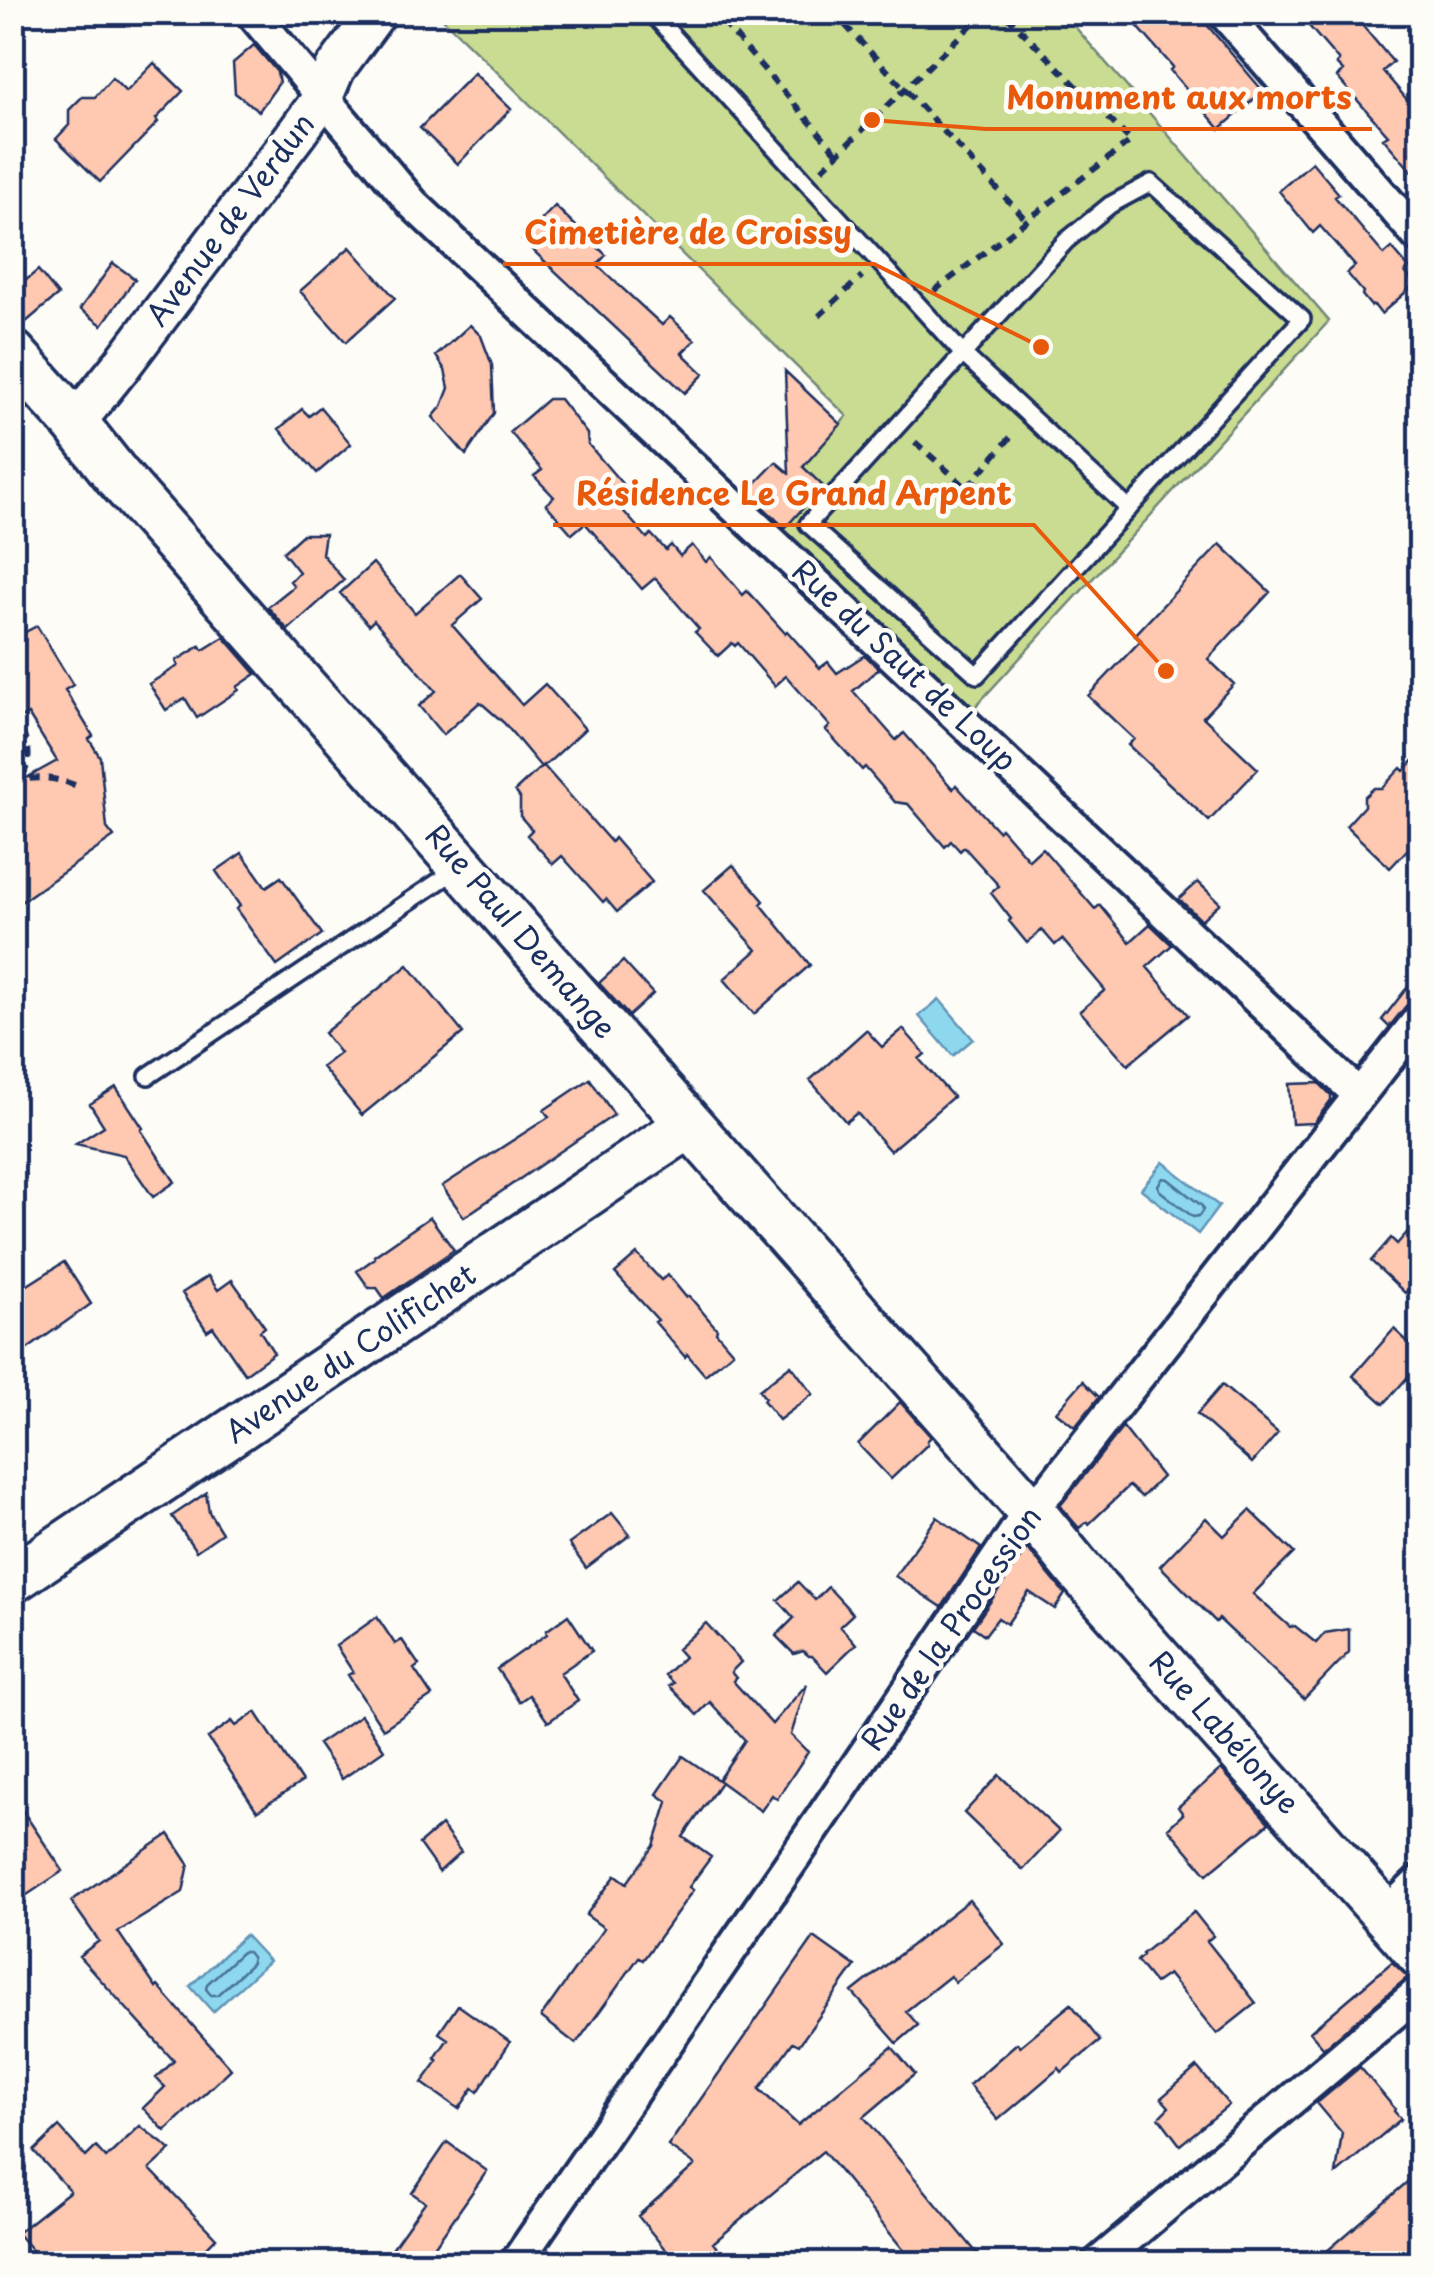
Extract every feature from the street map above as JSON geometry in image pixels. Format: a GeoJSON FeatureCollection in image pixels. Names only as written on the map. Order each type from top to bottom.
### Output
{"type":"FeatureCollection","features":[{"type":"Feature","properties":{"kind":"main road","name":"Rue Paul Demange"},"geometry":{"type":"LineString","coordinates":[[12,353],[1030,1510]]}},
{"type":"Feature","properties":{"kind":"main road","name":"Avenue du Colifichet"},"geometry":{"type":"LineString","coordinates":[[12,1580],[689,1125]]}},
{"type":"Feature","properties":{"kind":"main road","name":"Rue Labélonye"},"geometry":{"type":"LineString","coordinates":[[1030,1510],[1420,1954]]}},
{"type":"Feature","properties":{"kind":"street","name":"Rue du Saut de Loup"},"geometry":{"type":"LineString","coordinates":[[251,12],[413,204],[1359,1095]]}},
{"type":"Feature","properties":{"kind":"street","name":"Avenue de Verdun"},"geometry":{"type":"LineString","coordinates":[[75,423],[323,97],[335,69],[378,12]]}},
{"type":"Feature","properties":{"kind":"street"},"geometry":{"type":"LineString","coordinates":[[1223,12],[1418,236]]}},
{"type":"Feature","properties":{"kind":"street"},"geometry":{"type":"LineString","coordinates":[[12,392],[75,423]]}},
{"type":"Feature","properties":{"kind":"street","name":"Rue de la Procession"},"geometry":{"type":"LineString","coordinates":[[514,2264],[1030,1510],[1420,1018]]}},
{"type":"Feature","properties":{"kind":"street"},"geometry":{"type":"LineString","coordinates":[[1386,1914],[1420,1882]]}},
{"type":"Feature","properties":{"kind":"street"},"geometry":{"type":"LineString","coordinates":[[1097,2264],[1420,1992]]}},
{"type":"Feature","properties":{"kind":"lane"},"geometry":{"type":"LineString","coordinates":[[651,12],[962,354],[1129,509]]}},
{"type":"Feature","properties":{"kind":"lane"},"geometry":{"type":"LineString","coordinates":[[1152,183],[1302,319],[977,676],[808,524],[898,426],[1066,241],[1110,205],[1152,183]]}},
{"type":"Feature","properties":{"kind":"lane"},"geometry":{"type":"LineString","coordinates":[[148,1076],[462,866]]}},
{"type":"Feature","properties":{"kind":"path"},"geometry":{"type":"LineString","coordinates":[[748,12],[728,28],[838,154]]}},
{"type":"Feature","properties":{"kind":"path"},"geometry":{"type":"LineString","coordinates":[[833,12],[1028,221]]}},
{"type":"Feature","properties":{"kind":"path"},"geometry":{"type":"LineString","coordinates":[[807,184],[985,12]]}},
{"type":"Feature","properties":{"kind":"path"},"geometry":{"type":"LineString","coordinates":[[917,304],[1131,141],[1003,12]]}},
{"type":"Feature","properties":{"kind":"path"},"geometry":{"type":"LineString","coordinates":[[818,316],[878,262]]}},
{"type":"Feature","properties":{"kind":"path"},"geometry":{"type":"LineString","coordinates":[[898,426],[967,488],[1030,416]]}},
{"type":"Feature","properties":{"kind":"path"},"geometry":{"type":"LineString","coordinates":[[12,717],[26,738],[30,754],[27,768],[16,781]]}},
{"type":"Feature","properties":{"kind":"path"},"geometry":{"type":"LineString","coordinates":[[16,781],[56,780],[77,786]]}},
{"type":"Feature","properties":{"kind":"green space"},"geometry":{"type":"Polygon","coordinates":[[[443,12],[1063,13],[1329,321],[974,708],[783,530],[822,486],[803,467],[847,416],[440,16],[443,12]]]}},
{"type":"Feature","properties":{"kind":"water"},"geometry":{"type":"Polygon","coordinates":[[[939,999],[973,1039],[953,1056],[919,1016],[939,999]]]}},
{"type":"Feature","properties":{"kind":"water"},"geometry":{"type":"Polygon","coordinates":[[[1163,1162],[1219,1206],[1198,1234],[1141,1189],[1163,1162]]]}},
{"type":"Feature","properties":{"kind":"water"},"geometry":{"type":"Polygon","coordinates":[[[245,1935],[269,1961],[213,2012],[190,1986],[245,1935]]]}},
{"type":"Feature","properties":{"kind":"building"},"geometry":{"type":"Polygon","coordinates":[[[1125,12],[1196,12],[1263,91],[1220,129],[1125,12]]]}},
{"type":"Feature","properties":{"kind":"building"},"geometry":{"type":"Polygon","coordinates":[[[1297,12],[1351,12],[1393,62],[1383,71],[1420,115],[1420,181],[1383,138],[1388,135],[1337,77],[1343,71],[1336,64],[1339,61],[1297,12]]]}},
{"type":"Feature","properties":{"kind":"building"},"geometry":{"type":"Polygon","coordinates":[[[254,45],[277,72],[279,83],[259,111],[235,93],[233,63],[254,45]]]}},
{"type":"Feature","properties":{"kind":"building"},"geometry":{"type":"Polygon","coordinates":[[[154,63],[183,91],[100,182],[56,139],[69,125],[69,110],[82,97],[95,97],[112,78],[126,92],[154,63]]]}},
{"type":"Feature","properties":{"kind":"building"},"geometry":{"type":"Polygon","coordinates":[[[474,73],[511,109],[458,164],[420,128],[474,73]]]}},
{"type":"Feature","properties":{"kind":"building"},"geometry":{"type":"Polygon","coordinates":[[[1312,162],[1339,194],[1335,197],[1384,255],[1392,248],[1409,268],[1405,272],[1415,284],[1381,314],[1347,273],[1355,266],[1320,226],[1313,233],[1279,191],[1312,162]]]}},
{"type":"Feature","properties":{"kind":"building"},"geometry":{"type":"Polygon","coordinates":[[[555,206],[606,255],[597,265],[662,325],[670,317],[695,340],[682,353],[704,374],[685,393],[522,240],[555,206]]]}},
{"type":"Feature","properties":{"kind":"building"},"geometry":{"type":"Polygon","coordinates":[[[350,247],[395,298],[346,342],[300,291],[350,247]]]}},
{"type":"Feature","properties":{"kind":"building"},"geometry":{"type":"Polygon","coordinates":[[[113,263],[135,279],[102,325],[80,309],[113,263]]]}},
{"type":"Feature","properties":{"kind":"building"},"geometry":{"type":"Polygon","coordinates":[[[38,270],[58,295],[19,328],[12,328],[12,292],[38,270]]]}},
{"type":"Feature","properties":{"kind":"building"},"geometry":{"type":"Polygon","coordinates":[[[470,325],[481,336],[492,365],[494,413],[466,455],[433,417],[449,388],[445,370],[436,356],[470,325]]]}},
{"type":"Feature","properties":{"kind":"building"},"geometry":{"type":"Polygon","coordinates":[[[785,371],[841,424],[803,467],[823,486],[785,528],[747,492],[776,462],[789,473],[785,371]]]}},
{"type":"Feature","properties":{"kind":"building"},"geometry":{"type":"Polygon","coordinates":[[[548,399],[560,399],[587,434],[588,444],[625,487],[612,498],[647,538],[651,534],[666,550],[671,545],[680,556],[692,545],[706,562],[711,557],[743,595],[747,591],[820,668],[828,662],[837,673],[865,655],[879,669],[853,691],[896,740],[904,733],[953,789],[956,785],[1029,860],[1042,848],[1095,909],[1100,905],[1130,942],[1150,924],[1172,945],[1147,967],[1188,1015],[1128,1065],[1080,1011],[1105,990],[1062,939],[1055,945],[1042,930],[1027,943],[991,893],[999,886],[964,847],[960,851],[951,841],[945,847],[908,804],[895,802],[826,730],[830,726],[786,676],[775,686],[738,643],[732,643],[718,656],[655,578],[642,589],[585,523],[572,534],[546,504],[554,497],[534,476],[542,470],[510,432],[548,399]]]}},
{"type":"Feature","properties":{"kind":"building"},"geometry":{"type":"Polygon","coordinates":[[[320,407],[351,444],[317,473],[279,429],[302,409],[309,416],[320,407]]]}},
{"type":"Feature","properties":{"kind":"building"},"geometry":{"type":"Polygon","coordinates":[[[303,534],[325,534],[322,554],[344,580],[288,630],[268,607],[294,586],[290,581],[299,572],[283,552],[303,534]]]}},
{"type":"Feature","properties":{"kind":"building"},"geometry":{"type":"Polygon","coordinates":[[[1220,544],[1270,592],[1208,659],[1234,684],[1203,717],[1258,769],[1209,821],[1128,745],[1134,739],[1088,696],[1141,640],[1135,635],[1220,544]]]}},
{"type":"Feature","properties":{"kind":"building"},"geometry":{"type":"Polygon","coordinates":[[[373,563],[415,613],[460,574],[482,599],[452,625],[522,705],[545,684],[585,729],[541,767],[504,723],[480,702],[443,735],[419,706],[436,691],[374,620],[369,625],[340,593],[373,563]]]}},
{"type":"Feature","properties":{"kind":"building"},"geometry":{"type":"Polygon","coordinates":[[[37,626],[73,685],[65,690],[93,736],[89,739],[100,757],[107,828],[114,837],[12,908],[12,786],[57,761],[28,714],[12,723],[12,639],[37,626]]]}},
{"type":"Feature","properties":{"kind":"building"},"geometry":{"type":"Polygon","coordinates":[[[224,637],[256,674],[197,718],[185,698],[166,710],[149,684],[178,666],[176,661],[224,637]]]}},
{"type":"Feature","properties":{"kind":"building"},"geometry":{"type":"Polygon","coordinates":[[[1420,754],[1420,836],[1390,868],[1346,826],[1364,806],[1364,797],[1374,788],[1382,788],[1420,754]]]}},
{"type":"Feature","properties":{"kind":"building"},"geometry":{"type":"Polygon","coordinates":[[[543,765],[652,882],[617,912],[562,856],[553,864],[527,835],[532,830],[520,816],[520,798],[515,791],[543,765]]]}},
{"type":"Feature","properties":{"kind":"building"},"geometry":{"type":"Polygon","coordinates":[[[242,853],[266,887],[281,877],[322,934],[277,966],[236,909],[240,906],[216,871],[242,853]]]}},
{"type":"Feature","properties":{"kind":"building"},"geometry":{"type":"Polygon","coordinates":[[[733,865],[810,965],[754,1014],[724,979],[757,950],[704,890],[733,865]]]}},
{"type":"Feature","properties":{"kind":"building"},"geometry":{"type":"Polygon","coordinates":[[[1198,882],[1220,903],[1201,920],[1179,899],[1198,882]]]}},
{"type":"Feature","properties":{"kind":"building"},"geometry":{"type":"Polygon","coordinates":[[[623,961],[653,994],[629,1016],[599,983],[623,961]]]}},
{"type":"Feature","properties":{"kind":"building"},"geometry":{"type":"Polygon","coordinates":[[[408,965],[463,1033],[362,1115],[322,1067],[340,1053],[324,1033],[408,965]]]}},
{"type":"Feature","properties":{"kind":"building"},"geometry":{"type":"Polygon","coordinates":[[[1420,971],[1420,1000],[1406,1006],[1389,1027],[1382,1020],[1420,971]]]}},
{"type":"Feature","properties":{"kind":"building"},"geometry":{"type":"Polygon","coordinates":[[[903,1029],[925,1054],[919,1059],[953,1097],[890,1151],[857,1113],[846,1122],[810,1080],[866,1030],[882,1047],[903,1029]]]}},
{"type":"Feature","properties":{"kind":"building"},"geometry":{"type":"Polygon","coordinates":[[[590,1079],[614,1115],[464,1217],[442,1186],[549,1117],[544,1110],[590,1079]]]}},
{"type":"Feature","properties":{"kind":"building"},"geometry":{"type":"Polygon","coordinates":[[[1319,1083],[1331,1100],[1314,1123],[1292,1124],[1289,1084],[1319,1083]]]}},
{"type":"Feature","properties":{"kind":"building"},"geometry":{"type":"Polygon","coordinates":[[[116,1087],[175,1182],[153,1197],[124,1155],[76,1144],[104,1126],[90,1104],[116,1087]]]}},
{"type":"Feature","properties":{"kind":"building"},"geometry":{"type":"Polygon","coordinates":[[[430,1217],[454,1250],[384,1298],[377,1288],[369,1288],[357,1271],[430,1217]]]}},
{"type":"Feature","properties":{"kind":"building"},"geometry":{"type":"Polygon","coordinates":[[[1420,1218],[1420,1277],[1405,1293],[1371,1261],[1391,1238],[1397,1244],[1420,1218]]]}},
{"type":"Feature","properties":{"kind":"building"},"geometry":{"type":"Polygon","coordinates":[[[637,1254],[661,1280],[668,1275],[689,1296],[733,1352],[705,1375],[687,1354],[685,1357],[615,1273],[637,1254]]]}},
{"type":"Feature","properties":{"kind":"building"},"geometry":{"type":"Polygon","coordinates":[[[64,1262],[91,1304],[12,1360],[12,1295],[64,1262]]]}},
{"type":"Feature","properties":{"kind":"building"},"geometry":{"type":"Polygon","coordinates":[[[208,1276],[218,1290],[232,1280],[265,1327],[260,1331],[274,1353],[245,1374],[213,1327],[207,1331],[182,1293],[208,1276]]]}},
{"type":"Feature","properties":{"kind":"building"},"geometry":{"type":"Polygon","coordinates":[[[1394,1329],[1420,1353],[1420,1363],[1384,1404],[1353,1376],[1394,1329]]]}},
{"type":"Feature","properties":{"kind":"building"},"geometry":{"type":"Polygon","coordinates":[[[791,1365],[813,1394],[779,1420],[759,1390],[791,1365]]]}},
{"type":"Feature","properties":{"kind":"building"},"geometry":{"type":"Polygon","coordinates":[[[1083,1381],[1099,1397],[1075,1427],[1056,1412],[1083,1381]]]}},
{"type":"Feature","properties":{"kind":"building"},"geometry":{"type":"Polygon","coordinates":[[[1222,1385],[1278,1433],[1252,1463],[1197,1414],[1222,1385]]]}},
{"type":"Feature","properties":{"kind":"building"},"geometry":{"type":"Polygon","coordinates":[[[900,1402],[931,1437],[891,1479],[858,1444],[900,1402]]]}},
{"type":"Feature","properties":{"kind":"building"},"geometry":{"type":"Polygon","coordinates":[[[1123,1427],[1162,1477],[1142,1497],[1129,1486],[1089,1524],[1079,1528],[1060,1506],[1123,1427]]]}},
{"type":"Feature","properties":{"kind":"building"},"geometry":{"type":"Polygon","coordinates":[[[206,1493],[209,1512],[222,1533],[196,1551],[172,1516],[206,1493]]]}},
{"type":"Feature","properties":{"kind":"building"},"geometry":{"type":"Polygon","coordinates":[[[1250,1510],[1294,1553],[1253,1594],[1290,1627],[1295,1626],[1316,1643],[1325,1633],[1349,1629],[1349,1652],[1304,1699],[1219,1619],[1216,1622],[1160,1566],[1206,1518],[1224,1536],[1250,1510]]]}},
{"type":"Feature","properties":{"kind":"building"},"geometry":{"type":"Polygon","coordinates":[[[612,1513],[630,1535],[586,1568],[569,1544],[612,1513]]]}},
{"type":"Feature","properties":{"kind":"building"},"geometry":{"type":"Polygon","coordinates":[[[937,1517],[981,1548],[942,1607],[895,1576],[937,1517]]]}},
{"type":"Feature","properties":{"kind":"building"},"geometry":{"type":"Polygon","coordinates":[[[1027,1548],[1065,1594],[1055,1609],[1029,1592],[1007,1624],[998,1618],[985,1635],[973,1627],[1027,1548]]]}},
{"type":"Feature","properties":{"kind":"building"},"geometry":{"type":"Polygon","coordinates":[[[798,1582],[815,1600],[828,1587],[853,1614],[840,1626],[856,1644],[827,1672],[812,1656],[803,1651],[794,1654],[776,1636],[794,1618],[778,1600],[798,1582]]]}},
{"type":"Feature","properties":{"kind":"building"},"geometry":{"type":"Polygon","coordinates":[[[568,1615],[592,1651],[560,1673],[578,1701],[548,1722],[529,1695],[519,1702],[497,1669],[568,1615]]]}},
{"type":"Feature","properties":{"kind":"building"},"geometry":{"type":"Polygon","coordinates":[[[377,1617],[395,1644],[402,1640],[419,1665],[414,1669],[432,1696],[383,1729],[348,1675],[353,1672],[336,1646],[377,1617]]]}},
{"type":"Feature","properties":{"kind":"building"},"geometry":{"type":"Polygon","coordinates":[[[706,1623],[741,1662],[731,1672],[736,1678],[733,1681],[772,1724],[807,1684],[791,1735],[808,1752],[777,1799],[772,1795],[761,1811],[718,1780],[745,1740],[710,1702],[697,1715],[669,1686],[673,1683],[665,1675],[684,1657],[677,1649],[706,1623]]]}},
{"type":"Feature","properties":{"kind":"building"},"geometry":{"type":"Polygon","coordinates":[[[256,1712],[302,1782],[257,1811],[208,1738],[232,1721],[236,1726],[256,1712]]]}},
{"type":"Feature","properties":{"kind":"building"},"geometry":{"type":"Polygon","coordinates":[[[361,1715],[384,1750],[342,1779],[318,1744],[361,1715]]]}},
{"type":"Feature","properties":{"kind":"building"},"geometry":{"type":"Polygon","coordinates":[[[683,1756],[721,1782],[683,1837],[711,1857],[689,1887],[693,1890],[643,1960],[639,1957],[576,2044],[541,2017],[604,1928],[586,1915],[616,1875],[627,1883],[654,1846],[668,1802],[657,1794],[683,1756]]]}},
{"type":"Feature","properties":{"kind":"building"},"geometry":{"type":"Polygon","coordinates":[[[1221,1769],[1269,1823],[1207,1874],[1168,1828],[1183,1814],[1178,1807],[1221,1769]]]}},
{"type":"Feature","properties":{"kind":"building"},"geometry":{"type":"Polygon","coordinates":[[[999,1775],[1059,1831],[1023,1870],[964,1813],[999,1775]]]}},
{"type":"Feature","properties":{"kind":"building"},"geometry":{"type":"Polygon","coordinates":[[[12,1795],[63,1871],[12,1905],[12,1795]]]}},
{"type":"Feature","properties":{"kind":"building"},"geometry":{"type":"Polygon","coordinates":[[[441,1825],[461,1852],[439,1872],[419,1844],[441,1825]]]}},
{"type":"Feature","properties":{"kind":"building"},"geometry":{"type":"Polygon","coordinates":[[[169,1834],[189,1864],[183,1892],[118,1932],[156,1988],[231,2069],[165,2131],[143,2108],[165,2087],[156,2078],[174,2061],[79,1956],[99,1941],[71,1901],[169,1834]]]}},
{"type":"Feature","properties":{"kind":"building"},"geometry":{"type":"Polygon","coordinates":[[[969,1900],[1004,1944],[955,1982],[950,1976],[906,2011],[918,2025],[897,2043],[852,1992],[969,1900]]]}},
{"type":"Feature","properties":{"kind":"building"},"geometry":{"type":"Polygon","coordinates":[[[1194,1912],[1213,1936],[1207,1941],[1256,2003],[1217,2034],[1168,1974],[1155,1983],[1137,1961],[1194,1912]]]}},
{"type":"Feature","properties":{"kind":"building"},"geometry":{"type":"Polygon","coordinates":[[[814,1937],[855,1966],[799,2045],[793,2042],[759,2089],[798,2125],[892,2047],[915,2074],[864,2117],[986,2264],[915,2264],[823,2151],[713,2243],[730,2264],[677,2264],[638,2216],[695,2165],[668,2146],[814,1937]]]}},
{"type":"Feature","properties":{"kind":"building"},"geometry":{"type":"Polygon","coordinates":[[[1392,1962],[1408,1977],[1324,2048],[1310,2032],[1392,1962]]]}},
{"type":"Feature","properties":{"kind":"building"},"geometry":{"type":"Polygon","coordinates":[[[1071,2004],[1100,2041],[1062,2072],[1059,2068],[998,2120],[969,2085],[1017,2043],[1020,2046],[1071,2004]]]}},
{"type":"Feature","properties":{"kind":"building"},"geometry":{"type":"Polygon","coordinates":[[[458,2005],[510,2042],[478,2092],[473,2088],[459,2109],[422,2083],[448,2039],[439,2033],[458,2005]]]}},
{"type":"Feature","properties":{"kind":"building"},"geometry":{"type":"Polygon","coordinates":[[[1197,2067],[1229,2105],[1180,2145],[1159,2117],[1169,2107],[1161,2098],[1197,2067]]]}},
{"type":"Feature","properties":{"kind":"building"},"geometry":{"type":"Polygon","coordinates":[[[1360,2067],[1401,2119],[1336,2174],[1342,2133],[1317,2103],[1360,2067]]]}},
{"type":"Feature","properties":{"kind":"building"},"geometry":{"type":"Polygon","coordinates":[[[140,2126],[171,2150],[150,2169],[216,2238],[207,2247],[222,2264],[44,2264],[17,2233],[70,2191],[34,2151],[59,2127],[86,2157],[96,2147],[106,2158],[140,2126]]]}},
{"type":"Feature","properties":{"kind":"building"},"geometry":{"type":"Polygon","coordinates":[[[447,2142],[487,2171],[422,2264],[381,2264],[425,2202],[412,2193],[447,2142]]]}},
{"type":"Feature","properties":{"kind":"building"},"geometry":{"type":"Polygon","coordinates":[[[1420,2171],[1420,2264],[1312,2264],[1420,2171]]]}},
{"type":"Feature","properties":{"kind":"place","name":"Monument aux morts"},"geometry":{"type":"Point","coordinates":[872,120]}},
{"type":"Feature","properties":{"kind":"place","name":"Cimetière de Croissy"},"geometry":{"type":"Point","coordinates":[1041,347]}},
{"type":"Feature","properties":{"kind":"place","name":"Résidence Le Grand Arpent"},"geometry":{"type":"Point","coordinates":[1166,671]}}]}
